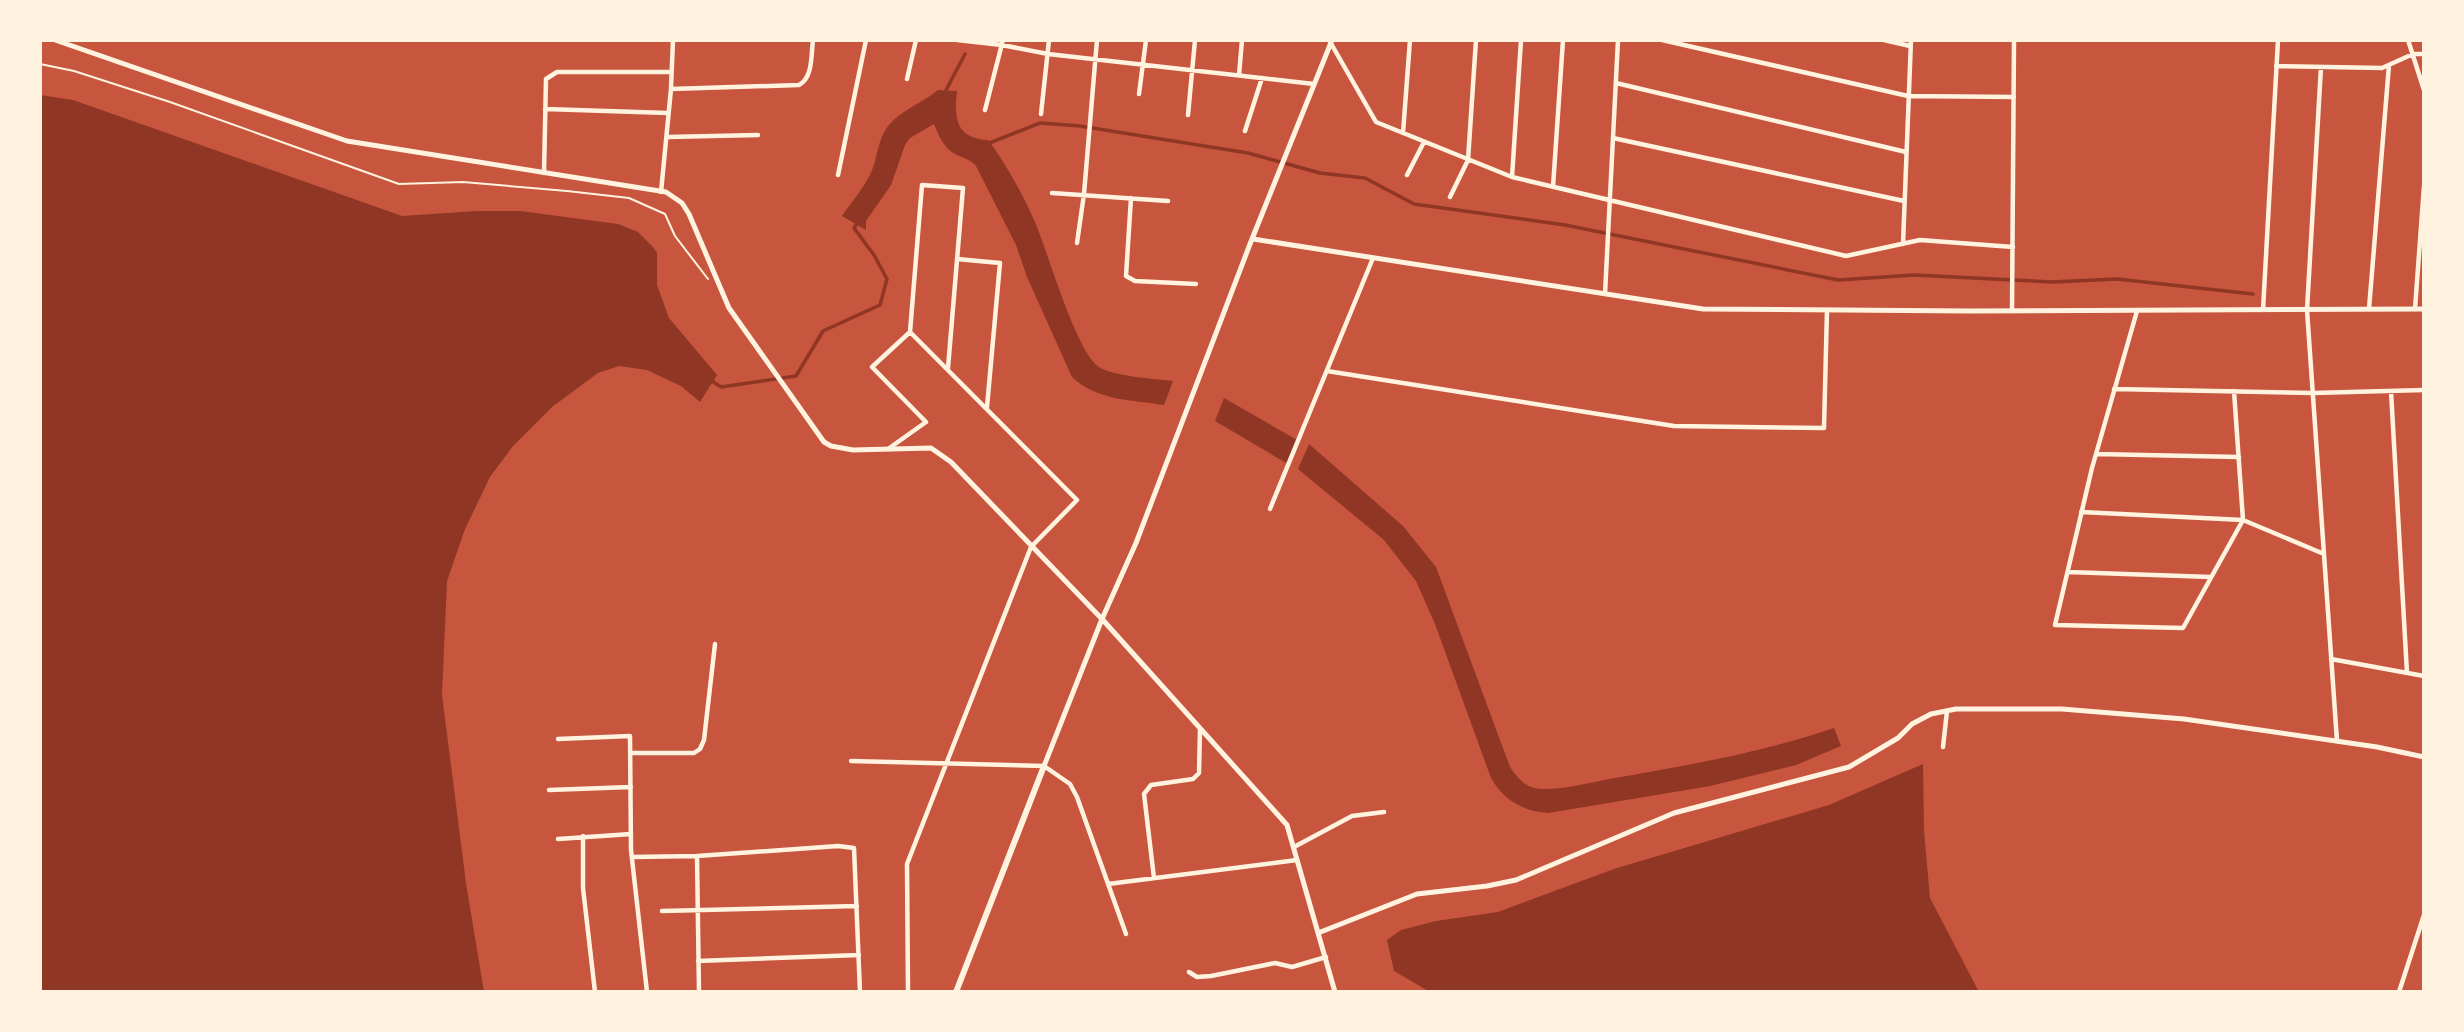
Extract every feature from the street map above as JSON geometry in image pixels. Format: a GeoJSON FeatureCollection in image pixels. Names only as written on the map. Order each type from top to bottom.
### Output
{"type":"FeatureCollection","features":[{"type":"Feature","properties":{"kind":"main road"},"geometry":{"type":"LineString","coordinates":[[956,992],[1044,766]]}},
{"type":"Feature","properties":{"kind":"street"},"geometry":{"type":"LineString","coordinates":[[55,40],[347,141],[666,192],[682,204],[689,214],[729,308],[820,436],[831,446],[853,450],[931,448],[951,462],[1101,619],[1287,825],[1335,992]]}},
{"type":"Feature","properties":{"kind":"street"},"geometry":{"type":"LineString","coordinates":[[661,192],[673,40]]}},
{"type":"Feature","properties":{"kind":"street"},"geometry":{"type":"LineString","coordinates":[[671,89],[799,85],[805,82],[808,76],[813,40]]}},
{"type":"Feature","properties":{"kind":"street"},"geometry":{"type":"LineString","coordinates":[[838,176],[866,40]]}},
{"type":"Feature","properties":{"kind":"street"},"geometry":{"type":"LineString","coordinates":[[907,79],[916,40]]}},
{"type":"Feature","properties":{"kind":"street"},"geometry":{"type":"LineString","coordinates":[[957,40],[1003,43],[1048,54],[1314,84]]}},
{"type":"Feature","properties":{"kind":"street"},"geometry":{"type":"LineString","coordinates":[[1041,114],[1049,40]]}},
{"type":"Feature","properties":{"kind":"street"},"geometry":{"type":"LineString","coordinates":[[1077,243],[1084,194],[1097,40]]}},
{"type":"Feature","properties":{"kind":"street"},"geometry":{"type":"LineString","coordinates":[[1139,94],[1146,40]]}},
{"type":"Feature","properties":{"kind":"street"},"geometry":{"type":"LineString","coordinates":[[1188,115],[1195,40]]}},
{"type":"Feature","properties":{"kind":"street"},"geometry":{"type":"LineString","coordinates":[[1239,75],[1242,40]]}},
{"type":"Feature","properties":{"kind":"street"},"geometry":{"type":"LineString","coordinates":[[1403,133],[1410,40]]}},
{"type":"Feature","properties":{"kind":"street"},"geometry":{"type":"LineString","coordinates":[[1450,197],[1468,160],[1476,40]]}},
{"type":"Feature","properties":{"kind":"street"},"geometry":{"type":"LineString","coordinates":[[1511,177],[1521,40]]}},
{"type":"Feature","properties":{"kind":"street"},"geometry":{"type":"LineString","coordinates":[[1553,187],[1563,40]]}},
{"type":"Feature","properties":{"kind":"street"},"geometry":{"type":"LineString","coordinates":[[1605,294],[1618,40]]}},
{"type":"Feature","properties":{"kind":"street"},"geometry":{"type":"LineString","coordinates":[[1662,40],[1909,96],[2014,97]]}},
{"type":"Feature","properties":{"kind":"street"},"geometry":{"type":"LineString","coordinates":[[1884,40],[1910,43],[1903,244]]}},
{"type":"Feature","properties":{"kind":"street"},"geometry":{"type":"LineString","coordinates":[[2012,311],[2014,40]]}},
{"type":"Feature","properties":{"kind":"street"},"geometry":{"type":"LineString","coordinates":[[2263,310],[2278,40]]}},
{"type":"Feature","properties":{"kind":"street"},"geometry":{"type":"LineString","coordinates":[[2409,40],[2424,90]]}},
{"type":"Feature","properties":{"kind":"street"},"geometry":{"type":"LineString","coordinates":[[1331,41],[1377,122],[1511,177],[1846,256],[1920,240],[2013,247]]}},
{"type":"Feature","properties":{"kind":"street"},"geometry":{"type":"LineString","coordinates":[[1044,766],[1101,619],[1136,542],[1331,41]]}},
{"type":"Feature","properties":{"kind":"street"},"geometry":{"type":"LineString","coordinates":[[985,110],[1003,43]]}},
{"type":"Feature","properties":{"kind":"street"},"geometry":{"type":"LineString","coordinates":[[2276,66],[2382,68],[2413,54],[2424,54]]}},
{"type":"Feature","properties":{"kind":"street"},"geometry":{"type":"LineString","coordinates":[[2369,309],[2389,65]]}},
{"type":"Feature","properties":{"kind":"street"},"geometry":{"type":"LineString","coordinates":[[2322,67],[2307,310],[2337,741]]}},
{"type":"Feature","properties":{"kind":"street"},"geometry":{"type":"LineString","coordinates":[[544,173],[546,79],[557,72],[671,72]]}},
{"type":"Feature","properties":{"kind":"street"},"geometry":{"type":"LineString","coordinates":[[1245,131],[1262,78]]}},
{"type":"Feature","properties":{"kind":"street"},"geometry":{"type":"LineString","coordinates":[[1616,83],[1906,152]]}},
{"type":"Feature","properties":{"kind":"street"},"geometry":{"type":"LineString","coordinates":[[545,109],[668,113]]}},
{"type":"Feature","properties":{"kind":"street"},"geometry":{"type":"LineString","coordinates":[[667,137],[758,135]]}},
{"type":"Feature","properties":{"kind":"street"},"geometry":{"type":"LineString","coordinates":[[1613,138],[1904,201]]}},
{"type":"Feature","properties":{"kind":"street"},"geometry":{"type":"LineString","coordinates":[[1406,175],[1424,142]]}},
{"type":"Feature","properties":{"kind":"street"},"geometry":{"type":"LineString","coordinates":[[888,449],[926,422],[873,368],[910,332],[922,185],[963,188],[948,368]]}},
{"type":"Feature","properties":{"kind":"street"},"geometry":{"type":"LineString","coordinates":[[2415,309],[2424,186]]}},
{"type":"Feature","properties":{"kind":"street"},"geometry":{"type":"LineString","coordinates":[[1052,193],[1168,201]]}},
{"type":"Feature","properties":{"kind":"street"},"geometry":{"type":"LineString","coordinates":[[1131,198],[1126,276],[1135,281],[1196,284]]}},
{"type":"Feature","properties":{"kind":"street"},"geometry":{"type":"LineString","coordinates":[[1252,239],[1703,309],[2424,309]]}},
{"type":"Feature","properties":{"kind":"street"},"geometry":{"type":"LineString","coordinates":[[1270,509],[1373,258]]}},
{"type":"Feature","properties":{"kind":"street"},"geometry":{"type":"LineString","coordinates":[[957,259],[1000,263],[987,408]]}},
{"type":"Feature","properties":{"kind":"street"},"geometry":{"type":"LineString","coordinates":[[1327,371],[1674,426],[1824,428],[1827,310]]}},
{"type":"Feature","properties":{"kind":"street"},"geometry":{"type":"LineString","coordinates":[[2137,310],[2096,454],[2055,625],[2183,628],[2243,520],[2234,391]]}},
{"type":"Feature","properties":{"kind":"street"},"geometry":{"type":"LineString","coordinates":[[908,992],[907,864],[1031,547],[1077,500],[910,332]]}},
{"type":"Feature","properties":{"kind":"street"},"geometry":{"type":"LineString","coordinates":[[2115,388],[2313,393],[2424,390]]}},
{"type":"Feature","properties":{"kind":"street"},"geometry":{"type":"LineString","coordinates":[[2391,391],[2407,673]]}},
{"type":"Feature","properties":{"kind":"street"},"geometry":{"type":"LineString","coordinates":[[2096,454],[2239,457]]}},
{"type":"Feature","properties":{"kind":"street"},"geometry":{"type":"LineString","coordinates":[[2081,512],[2243,520],[2324,554]]}},
{"type":"Feature","properties":{"kind":"street"},"geometry":{"type":"LineString","coordinates":[[2067,572],[2211,577]]}},
{"type":"Feature","properties":{"kind":"street"},"geometry":{"type":"LineString","coordinates":[[630,753],[694,753],[700,749],[704,740],[715,644]]}},
{"type":"Feature","properties":{"kind":"street"},"geometry":{"type":"LineString","coordinates":[[2331,659],[2424,676]]}},
{"type":"Feature","properties":{"kind":"street"},"geometry":{"type":"LineString","coordinates":[[1318,933],[1417,894],[1516,880],[1674,813],[1849,767],[1898,738],[1912,724],[1931,714],[1947,711],[1994,707],[2062,709],[2185,719],[2337,741],[2424,757]]}},
{"type":"Feature","properties":{"kind":"street"},"geometry":{"type":"LineString","coordinates":[[1943,747],[1947,711]]}},
{"type":"Feature","properties":{"kind":"street"},"geometry":{"type":"LineString","coordinates":[[1154,878],[1144,794],[1151,785],[1193,779],[1199,773],[1200,728]]}},
{"type":"Feature","properties":{"kind":"street"},"geometry":{"type":"LineString","coordinates":[[558,739],[630,736],[632,857],[647,992]]}},
{"type":"Feature","properties":{"kind":"street"},"geometry":{"type":"LineString","coordinates":[[851,761],[1044,766],[1070,783],[1126,934]]}},
{"type":"Feature","properties":{"kind":"street"},"geometry":{"type":"LineString","coordinates":[[550,790],[631,787]]}},
{"type":"Feature","properties":{"kind":"street"},"geometry":{"type":"LineString","coordinates":[[1294,847],[1352,816],[1384,812]]}},
{"type":"Feature","properties":{"kind":"street"},"geometry":{"type":"LineString","coordinates":[[558,839],[631,834]]}},
{"type":"Feature","properties":{"kind":"street"},"geometry":{"type":"LineString","coordinates":[[583,836],[583,888],[595,992]]}},
{"type":"Feature","properties":{"kind":"street"},"geometry":{"type":"LineString","coordinates":[[632,857],[697,856],[838,846],[854,848],[860,992]]}},
{"type":"Feature","properties":{"kind":"street"},"geometry":{"type":"LineString","coordinates":[[697,856],[699,992]]}},
{"type":"Feature","properties":{"kind":"street"},"geometry":{"type":"LineString","coordinates":[[1108,884],[1298,860]]}},
{"type":"Feature","properties":{"kind":"street"},"geometry":{"type":"LineString","coordinates":[[662,911],[857,906]]}},
{"type":"Feature","properties":{"kind":"street"},"geometry":{"type":"LineString","coordinates":[[2399,992],[2424,915]]}},
{"type":"Feature","properties":{"kind":"street"},"geometry":{"type":"LineString","coordinates":[[698,961],[859,955]]}},
{"type":"Feature","properties":{"kind":"street"},"geometry":{"type":"LineString","coordinates":[[1189,972],[1197,977],[1211,976],[1275,963],[1292,967],[1326,957]]}},
{"type":"Feature","properties":{"kind":"path"},"geometry":{"type":"LineString","coordinates":[[40,64],[74,71],[170,102],[399,184],[463,182],[629,198],[665,214],[675,236],[714,287]]}},
{"type":"Feature","properties":{"kind":"shaded area"},"geometry":{"type":"Polygon","coordinates":[[[938,90],[957,91],[956,110],[959,125],[969,135],[988,140],[1010,173],[1036,224],[1074,326],[1091,359],[1099,367],[1114,373],[1173,381],[1164,405],[1104,395],[1072,377],[1027,277],[1016,245],[976,166],[947,148],[934,124],[910,138],[905,145],[891,185],[866,221],[866,230],[842,216],[870,175],[882,136],[889,125],[938,90]]]}},
{"type":"Feature","properties":{"kind":"shaded area"},"geometry":{"type":"Polygon","coordinates":[[[40,95],[73,100],[402,216],[520,211],[618,224],[638,232],[657,253],[657,285],[669,318],[717,375],[700,402],[681,386],[647,370],[619,366],[598,373],[552,407],[513,446],[490,477],[465,529],[447,581],[442,695],[466,883],[484,992],[40,992],[40,95]]]}},
{"type":"Feature","properties":{"kind":"shaded area"},"geometry":{"type":"Polygon","coordinates":[[[1224,398],[1297,440],[1288,464],[1215,421],[1224,398]]]}},
{"type":"Feature","properties":{"kind":"shaded area"},"geometry":{"type":"Polygon","coordinates":[[[1309,444],[1403,526],[1436,567],[1510,767],[1526,785],[1542,789],[1581,785],[1722,758],[1834,728],[1841,746],[1796,765],[1710,786],[1548,813],[1522,807],[1508,798],[1491,778],[1435,624],[1416,581],[1384,540],[1298,469],[1309,444]]]}},
{"type":"Feature","properties":{"kind":"shaded area"},"geometry":{"type":"Polygon","coordinates":[[[1923,764],[1924,831],[1930,898],[1979,992],[1430,992],[1394,971],[1387,940],[1401,930],[1436,921],[1498,912],[1614,869],[1829,805],[1923,764]]]}},
{"type":"Feature","properties":{"kind":"waterway"},"geometry":{"type":"LineString","coordinates":[[945,92],[965,54]]}},
{"type":"Feature","properties":{"kind":"waterway"},"geometry":{"type":"LineString","coordinates":[[987,144],[1040,123],[1080,126],[1248,153],[1320,173],[1365,178],[1414,204],[1565,225],[1838,280],[1914,275],[2052,282],[2117,279],[2253,294]]}},
{"type":"Feature","properties":{"kind":"waterway"},"geometry":{"type":"LineString","coordinates":[[709,379],[721,387],[796,376],[823,331],[880,305],[887,279],[874,255],[854,228],[858,222]]}}]}
